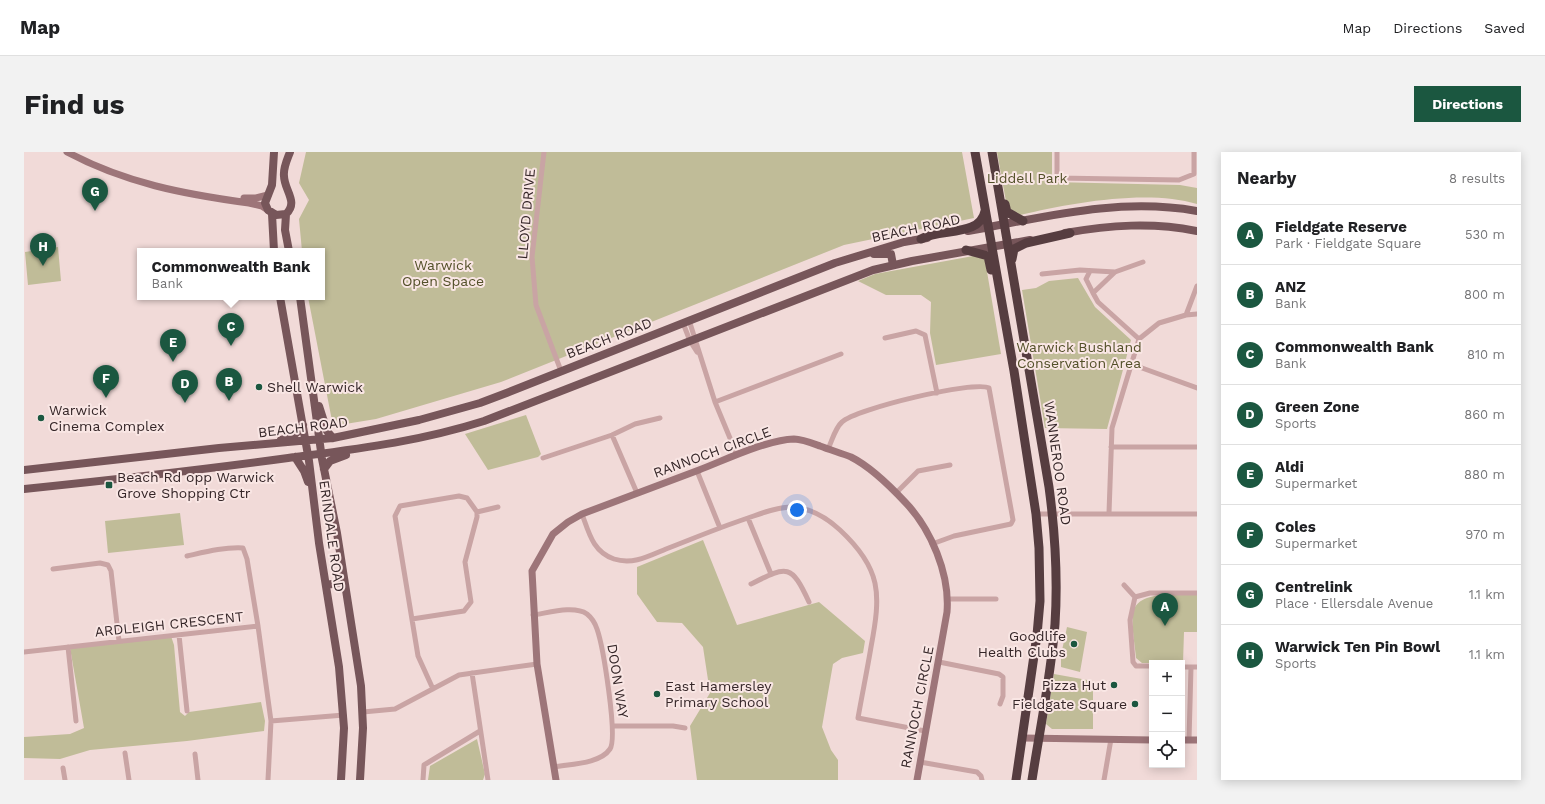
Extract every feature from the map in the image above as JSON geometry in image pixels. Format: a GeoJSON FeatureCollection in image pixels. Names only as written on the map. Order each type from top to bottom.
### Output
{"type":"FeatureCollection","features":[{"type":"Feature","properties":{"kind":"highway","name":"WANNEROO ROAD"},"geometry":{"type":"LineString","coordinates":[[975,152],[1004,312],[1036,514],[1039,548],[1040,601],[1034,662],[1016,780]]}},
{"type":"Feature","properties":{"kind":"highway","name":"WANNEROO ROAD"},"geometry":{"type":"LineString","coordinates":[[993,152],[1052,512],[1055,560],[1055,624],[1048,687],[1032,780]]}},
{"type":"Feature","properties":{"kind":"highway"},"geometry":{"type":"LineString","coordinates":[[993,152],[1007,212],[1023,221]]}},
{"type":"Feature","properties":{"kind":"highway"},"geometry":{"type":"LineString","coordinates":[[921,239],[929,235],[975,227],[981,222],[986,210]]}},
{"type":"Feature","properties":{"kind":"highway"},"geometry":{"type":"LineString","coordinates":[[1012,261],[1014,249],[1026,243],[1070,233]]}},
{"type":"Feature","properties":{"kind":"highway"},"geometry":{"type":"LineString","coordinates":[[966,250],[988,256],[1004,312]]}},
{"type":"Feature","properties":{"kind":"main road"},"geometry":{"type":"LineString","coordinates":[[274,152],[269,193],[265,203],[270,212],[274,248]]}},
{"type":"Feature","properties":{"kind":"main road"},"geometry":{"type":"LineString","coordinates":[[286,191],[284,170],[290,152]]}},
{"type":"Feature","properties":{"kind":"main road"},"geometry":{"type":"LineString","coordinates":[[269,193],[279,189],[286,191],[292,198],[292,203],[286,214],[286,237],[288,248]]}},
{"type":"Feature","properties":{"kind":"main road","name":"BEACH ROAD"},"geometry":{"type":"LineString","coordinates":[[24,470],[320,440],[379,430],[450,412],[487,400],[853,257],[904,242],[1118,206],[1163,206],[1197,211]]}},
{"type":"Feature","properties":{"kind":"main road"},"geometry":{"type":"LineString","coordinates":[[270,212],[281,215],[286,214]]}},
{"type":"Feature","properties":{"kind":"main road","name":"BEACH ROAD"},"geometry":{"type":"LineString","coordinates":[[24,489],[322,454],[419,439],[484,421],[847,280],[893,265],[966,250],[1110,226],[1152,224],[1197,230]]}},
{"type":"Feature","properties":{"kind":"main road"},"geometry":{"type":"LineString","coordinates":[[853,257],[888,253],[892,257],[893,265]]}},
{"type":"Feature","properties":{"kind":"main road","name":"ERINDALE ROAD"},"geometry":{"type":"LineString","coordinates":[[281,300],[306,441],[339,667],[344,715],[341,780]]}},
{"type":"Feature","properties":{"kind":"main road","name":"ERINDALE ROAD"},"geometry":{"type":"LineString","coordinates":[[300,300],[324,469],[337,533],[361,686],[363,712],[363,758],[360,780]]}},
{"type":"Feature","properties":{"kind":"main road"},"geometry":{"type":"LineString","coordinates":[[310,367],[315,380],[319,408],[327,431],[332,438]]}},
{"type":"Feature","properties":{"kind":"main road"},"geometry":{"type":"LineString","coordinates":[[252,446],[289,439],[300,431],[303,425]]}},
{"type":"Feature","properties":{"kind":"main road"},"geometry":{"type":"LineString","coordinates":[[324,469],[330,461],[338,456],[360,452],[374,447]]}},
{"type":"Feature","properties":{"kind":"main road"},"geometry":{"type":"LineString","coordinates":[[295,457],[307,478],[311,503],[316,516]]}},
{"type":"Feature","properties":{"kind":"main road"},"geometry":{"type":"LineString","coordinates":[[326,585],[344,582]]}},
{"type":"Feature","properties":{"kind":"street"},"geometry":{"type":"LineString","coordinates":[[67,152],[105,171],[143,184],[262,206],[270,212]]}},
{"type":"Feature","properties":{"kind":"street"},"geometry":{"type":"LineString","coordinates":[[75,152],[117,171],[161,184],[249,199],[269,193]]}},
{"type":"Feature","properties":{"kind":"street","name":"LLOYD DRIVE"},"geometry":{"type":"LineString","coordinates":[[544,152],[532,257],[536,305],[561,371]]}},
{"type":"Feature","properties":{"kind":"street"},"geometry":{"type":"LineString","coordinates":[[1057,152],[1057,178],[1179,180],[1194,174],[1194,152]]}},
{"type":"Feature","properties":{"kind":"street"},"geometry":{"type":"LineString","coordinates":[[1042,274],[1090,271],[1115,272],[1143,262]]}},
{"type":"Feature","properties":{"kind":"street"},"geometry":{"type":"LineString","coordinates":[[1090,271],[1086,279],[1098,302],[1139,339]]}},
{"type":"Feature","properties":{"kind":"street"},"geometry":{"type":"LineString","coordinates":[[1092,293],[1115,272]]}},
{"type":"Feature","properties":{"kind":"street"},"geometry":{"type":"LineString","coordinates":[[1186,315],[1197,286]]}},
{"type":"Feature","properties":{"kind":"street"},"geometry":{"type":"LineString","coordinates":[[1109,513],[1112,428],[1139,339],[1159,323],[1186,315],[1197,314]]}},
{"type":"Feature","properties":{"kind":"street"},"geometry":{"type":"LineString","coordinates":[[686,322],[700,356],[715,402],[737,455]]}},
{"type":"Feature","properties":{"kind":"street"},"geometry":{"type":"LineString","coordinates":[[885,338],[916,331],[925,335],[937,393]]}},
{"type":"Feature","properties":{"kind":"street"},"geometry":{"type":"LineString","coordinates":[[715,402],[841,354]]}},
{"type":"Feature","properties":{"kind":"street"},"geometry":{"type":"LineString","coordinates":[[1131,364],[1197,388]]}},
{"type":"Feature","properties":{"kind":"street"},"geometry":{"type":"LineString","coordinates":[[828,449],[838,425],[850,416],[882,405],[937,393],[981,386],[989,388],[1013,520],[1011,524],[954,536],[932,544]]}},
{"type":"Feature","properties":{"kind":"street"},"geometry":{"type":"LineString","coordinates":[[543,458],[612,435],[635,424],[660,418]]}},
{"type":"Feature","properties":{"kind":"street"},"geometry":{"type":"LineString","coordinates":[[612,435],[637,493]]}},
{"type":"Feature","properties":{"kind":"street","name":"RANNOCH CIRCLE"},"geometry":{"type":"LineString","coordinates":[[556,780],[537,664],[533,615],[532,571],[553,534],[568,522],[582,514],[737,455],[773,443],[794,439],[828,449],[861,463],[896,493],[913,511],[932,544],[944,576],[948,599],[945,632],[917,780]]}},
{"type":"Feature","properties":{"kind":"street"},"geometry":{"type":"LineString","coordinates":[[1111,448],[1197,447]]}},
{"type":"Feature","properties":{"kind":"street"},"geometry":{"type":"LineString","coordinates":[[896,493],[918,471],[950,465]]}},
{"type":"Feature","properties":{"kind":"street"},"geometry":{"type":"LineString","coordinates":[[697,471],[720,528]]}},
{"type":"Feature","properties":{"kind":"street"},"geometry":{"type":"LineString","coordinates":[[412,619],[464,611],[471,602],[465,562],[477,512],[467,498],[459,496],[400,506],[395,516],[418,656],[433,689]]}},
{"type":"Feature","properties":{"kind":"street"},"geometry":{"type":"LineString","coordinates":[[477,512],[498,507]]}},
{"type":"Feature","properties":{"kind":"street"},"geometry":{"type":"LineString","coordinates":[[582,514],[594,546],[614,558],[636,561],[748,518],[785,508],[799,508],[814,512],[834,525],[863,554],[871,568],[877,586],[878,602],[858,718],[926,731]]}},
{"type":"Feature","properties":{"kind":"street"},"geometry":{"type":"LineString","coordinates":[[1036,514],[1052,512],[1197,514]]}},
{"type":"Feature","properties":{"kind":"street"},"geometry":{"type":"LineString","coordinates":[[748,518],[771,574]]}},
{"type":"Feature","properties":{"kind":"street"},"geometry":{"type":"LineString","coordinates":[[187,556],[209,551],[243,548],[247,558],[258,626]]}},
{"type":"Feature","properties":{"kind":"street"},"geometry":{"type":"LineString","coordinates":[[53,569],[100,563],[108,565],[111,571],[119,641]]}},
{"type":"Feature","properties":{"kind":"street"},"geometry":{"type":"LineString","coordinates":[[751,584],[783,570],[795,575],[809,602]]}},
{"type":"Feature","properties":{"kind":"street"},"geometry":{"type":"LineString","coordinates":[[1124,585],[1135,597]]}},
{"type":"Feature","properties":{"kind":"street"},"geometry":{"type":"LineString","coordinates":[[1135,597],[1150,593],[1197,593]]}},
{"type":"Feature","properties":{"kind":"street"},"geometry":{"type":"LineString","coordinates":[[1135,597],[1130,620],[1133,662],[1136,666],[1149,666]]}},
{"type":"Feature","properties":{"kind":"street"},"geometry":{"type":"LineString","coordinates":[[948,599],[996,599]]}},
{"type":"Feature","properties":{"kind":"street","name":"DOON WAY"},"geometry":{"type":"LineString","coordinates":[[533,615],[576,610],[587,614],[593,621],[599,638],[613,726],[612,744],[602,756],[554,767]]}},
{"type":"Feature","properties":{"kind":"street","name":"ARDLEIGH CRESCENT"},"geometry":{"type":"LineString","coordinates":[[24,652],[258,626],[271,720],[268,780]]}},
{"type":"Feature","properties":{"kind":"street"},"geometry":{"type":"LineString","coordinates":[[179,635],[187,711]]}},
{"type":"Feature","properties":{"kind":"street"},"geometry":{"type":"LineString","coordinates":[[68,647],[76,721]]}},
{"type":"Feature","properties":{"kind":"street"},"geometry":{"type":"LineString","coordinates":[[939,662],[999,674],[1003,677],[1004,687],[1000,704]]}},
{"type":"Feature","properties":{"kind":"street"},"geometry":{"type":"LineString","coordinates":[[363,712],[395,709],[459,675],[537,664]]}},
{"type":"Feature","properties":{"kind":"street"},"geometry":{"type":"LineString","coordinates":[[1185,667],[1197,667]]}},
{"type":"Feature","properties":{"kind":"street"},"geometry":{"type":"LineString","coordinates":[[1190,740],[1191,667]]}},
{"type":"Feature","properties":{"kind":"street"},"geometry":{"type":"LineString","coordinates":[[472,673],[488,780]]}},
{"type":"Feature","properties":{"kind":"street"},"geometry":{"type":"LineString","coordinates":[[271,720],[344,715]]}},
{"type":"Feature","properties":{"kind":"street"},"geometry":{"type":"LineString","coordinates":[[613,726],[673,726],[685,728]]}},
{"type":"Feature","properties":{"kind":"street"},"geometry":{"type":"LineString","coordinates":[[423,780],[424,765],[480,731]]}},
{"type":"Feature","properties":{"kind":"street"},"geometry":{"type":"LineString","coordinates":[[1023,738],[1149,740]]}},
{"type":"Feature","properties":{"kind":"street"},"geometry":{"type":"LineString","coordinates":[[1104,780],[1111,739]]}},
{"type":"Feature","properties":{"kind":"street"},"geometry":{"type":"LineString","coordinates":[[124,753],[129,780]]}},
{"type":"Feature","properties":{"kind":"street"},"geometry":{"type":"LineString","coordinates":[[195,754],[198,780]]}},
{"type":"Feature","properties":{"kind":"street"},"geometry":{"type":"LineString","coordinates":[[920,762],[977,772],[981,776],[982,780]]}},
{"type":"Feature","properties":{"kind":"street"},"geometry":{"type":"LineString","coordinates":[[63,768],[65,780]]}},
{"type":"Feature","properties":{"kind":"green space","name":"Warwick Open Space"},"geometry":{"type":"Polygon","coordinates":[[[306,152],[962,152],[974,218],[844,245],[501,382],[376,419],[333,426],[309,300],[325,300],[325,248],[302,248],[299,219],[309,200],[299,183],[306,152]]]}},
{"type":"Feature","properties":{"kind":"green space","name":"Liddell Park"},"geometry":{"type":"Polygon","coordinates":[[[997,152],[1052,152],[1052,182],[1180,185],[1197,188],[1197,204],[1155,198],[1109,199],[1062,206],[1020,215],[1007,207],[997,152]]]}},
{"type":"Feature","properties":{"kind":"green space"},"geometry":{"type":"Polygon","coordinates":[[[58,247],[61,281],[28,285],[25,252],[58,247]]]}},
{"type":"Feature","properties":{"kind":"green space"},"geometry":{"type":"Polygon","coordinates":[[[984,254],[1001,354],[936,365],[930,333],[931,302],[921,295],[886,295],[858,281],[875,274],[984,254]]]}},
{"type":"Feature","properties":{"kind":"green space","name":"Warwick Bushland Conservation Area"},"geometry":{"type":"Polygon","coordinates":[[[1078,278],[1095,307],[1131,340],[1107,429],[1045,428],[1022,290],[1036,288],[1049,281],[1078,278]]]}},
{"type":"Feature","properties":{"kind":"green space"},"geometry":{"type":"Polygon","coordinates":[[[526,415],[541,454],[538,457],[488,470],[465,434],[526,415]]]}},
{"type":"Feature","properties":{"kind":"green space"},"geometry":{"type":"Polygon","coordinates":[[[180,513],[184,545],[108,553],[105,521],[180,513]]]}},
{"type":"Feature","properties":{"kind":"green space"},"geometry":{"type":"Polygon","coordinates":[[[703,540],[737,625],[819,602],[865,641],[863,653],[842,658],[833,664],[822,727],[831,750],[838,760],[838,780],[697,780],[690,726],[710,693],[703,647],[682,623],[657,622],[637,594],[637,567],[703,540]]]}},
{"type":"Feature","properties":{"kind":"green space"},"geometry":{"type":"Polygon","coordinates":[[[1172,594],[1197,595],[1197,632],[1184,632],[1183,660],[1149,660],[1149,663],[1142,663],[1136,658],[1132,619],[1134,609],[1138,603],[1145,599],[1153,596],[1172,594]]]}},
{"type":"Feature","properties":{"kind":"green space","name":"Goodlife Health Clubs"},"geometry":{"type":"Polygon","coordinates":[[[1067,627],[1087,632],[1080,672],[1061,667],[1061,655],[1067,627]]]}},
{"type":"Feature","properties":{"kind":"green space"},"geometry":{"type":"Polygon","coordinates":[[[171,636],[174,645],[180,712],[185,716],[189,712],[261,702],[265,721],[264,731],[187,741],[90,750],[60,759],[24,758],[24,737],[70,734],[84,728],[70,648],[171,636]]]}},
{"type":"Feature","properties":{"kind":"green space"},"geometry":{"type":"Polygon","coordinates":[[[1054,674],[1093,681],[1093,729],[1052,729],[1046,724],[1054,674]]]}},
{"type":"Feature","properties":{"kind":"green space"},"geometry":{"type":"Polygon","coordinates":[[[477,739],[485,774],[483,780],[428,780],[430,766],[477,739]]]}},
{"type":"Feature","properties":{"kind":"place","name":"Centrelink"},"geometry":{"type":"Point","coordinates":[95,211]}},
{"type":"Feature","properties":{"kind":"place","name":"Warwick Ten Pin Bowl"},"geometry":{"type":"Point","coordinates":[43,266]}},
{"type":"Feature","properties":{"kind":"place","name":"Commonwealth Bank"},"geometry":{"type":"Point","coordinates":[231,346]}},
{"type":"Feature","properties":{"kind":"place","name":"Aldi"},"geometry":{"type":"Point","coordinates":[173,362]}},
{"type":"Feature","properties":{"kind":"place","name":"Shell Warwick"},"geometry":{"type":"Point","coordinates":[259,387]}},
{"type":"Feature","properties":{"kind":"place","name":"Coles"},"geometry":{"type":"Point","coordinates":[106,398]}},
{"type":"Feature","properties":{"kind":"place","name":"ANZ"},"geometry":{"type":"Point","coordinates":[229,401]}},
{"type":"Feature","properties":{"kind":"place","name":"Green Zone"},"geometry":{"type":"Point","coordinates":[185,403]}},
{"type":"Feature","properties":{"kind":"place","name":"Warwick Cinema Complex"},"geometry":{"type":"Point","coordinates":[41,418]}},
{"type":"Feature","properties":{"kind":"place","name":"Beach Rd opp Warwick Grove Shopping Ctr"},"geometry":{"type":"Point","coordinates":[109,485]}},
{"type":"Feature","properties":{"kind":"place","name":"Fieldgate Reserve"},"geometry":{"type":"Point","coordinates":[1165,626]}},
{"type":"Feature","properties":{"kind":"place","name":"Goodlife Health Clubs"},"geometry":{"type":"Point","coordinates":[1074,644]}},
{"type":"Feature","properties":{"kind":"place","name":"Pizza Hut"},"geometry":{"type":"Point","coordinates":[1114,685]}},
{"type":"Feature","properties":{"kind":"place","name":"East Hamersley Primary School"},"geometry":{"type":"Point","coordinates":[657,694]}},
{"type":"Feature","properties":{"kind":"place","name":"Fieldgate Square"},"geometry":{"type":"Point","coordinates":[1135,704]}}]}
